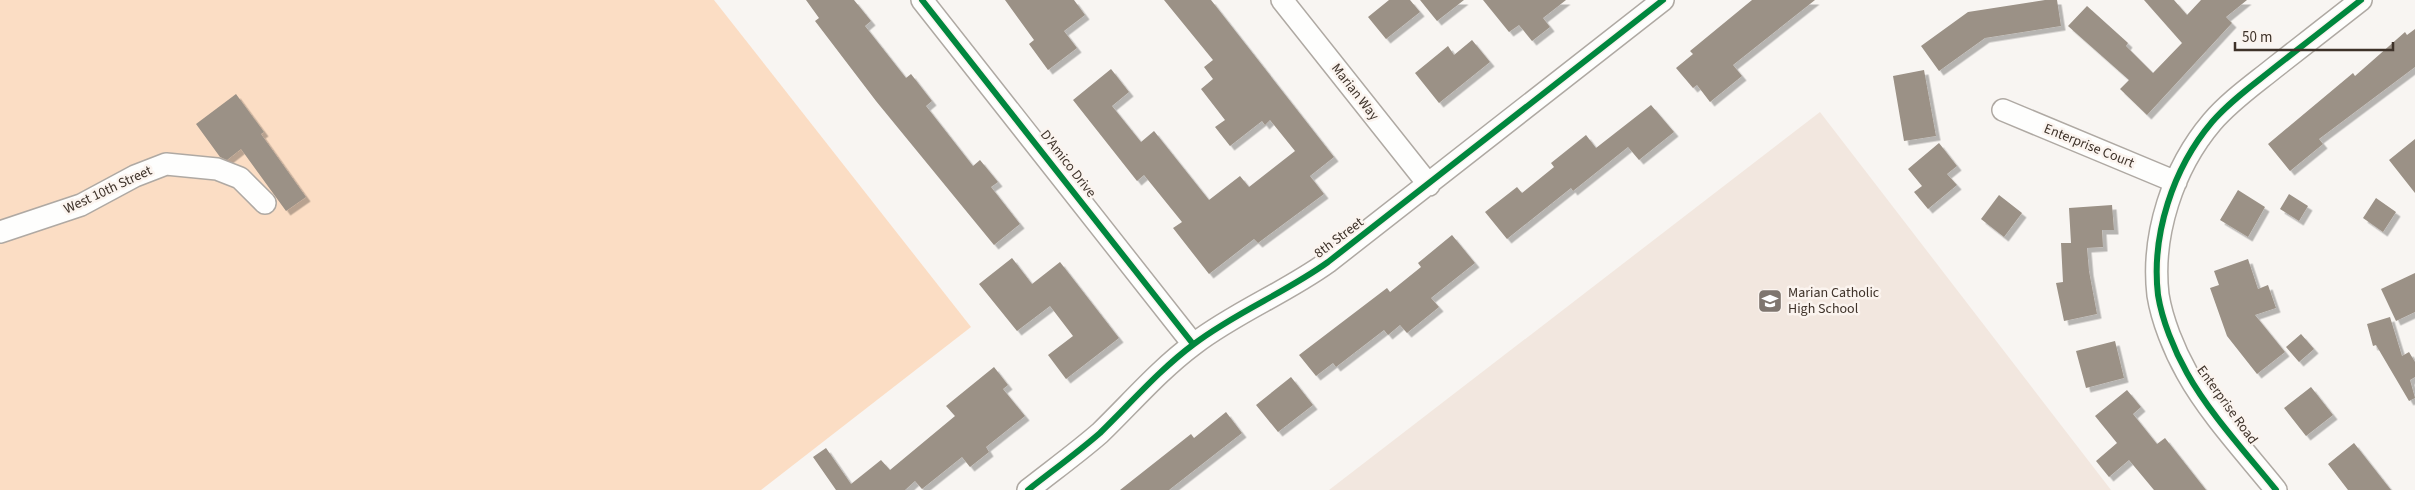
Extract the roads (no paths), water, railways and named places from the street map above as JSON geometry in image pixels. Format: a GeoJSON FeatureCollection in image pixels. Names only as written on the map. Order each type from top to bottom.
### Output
{"type":"FeatureCollection","features":[{"type":"Feature","properties":{"kind":"street","name":"D'Amico Drive"},"geometry":{"type":"LineString","coordinates":[[922,0],[1194,344]]}},
{"type":"Feature","properties":{"kind":"street","name":"Marian Way"},"geometry":{"type":"LineString","coordinates":[[1282,0],[1428,185]]}},
{"type":"Feature","properties":{"kind":"street","name":"8th Street"},"geometry":{"type":"LineString","coordinates":[[1028,490],[1098,434],[1144,386],[1194,344],[1242,311],[1301,281],[1428,185],[1640,7],[1663,0]]}},
{"type":"Feature","properties":{"kind":"street","name":"Enterprise Road"},"geometry":{"type":"LineString","coordinates":[[2276,490],[2200,394],[2177,353],[2163,315],[2157,279],[2158,252],[2164,215],[2176,182],[2189,155],[2212,123],[2235,99],[2361,0]]}},
{"type":"Feature","properties":{"kind":"street","name":"Enterprise Court"},"geometry":{"type":"LineString","coordinates":[[2003,110],[2176,182]]}},
{"type":"Feature","properties":{"kind":"street","name":"West 10th Street"},"geometry":{"type":"LineString","coordinates":[[0,232],[81,205],[149,169],[166,164],[217,169],[240,178],[265,203]]}},
{"type":"Feature","properties":{"kind":"place","name":"Marian Catholic High School"},"geometry":{"type":"Point","coordinates":[1770,301]}}]}
